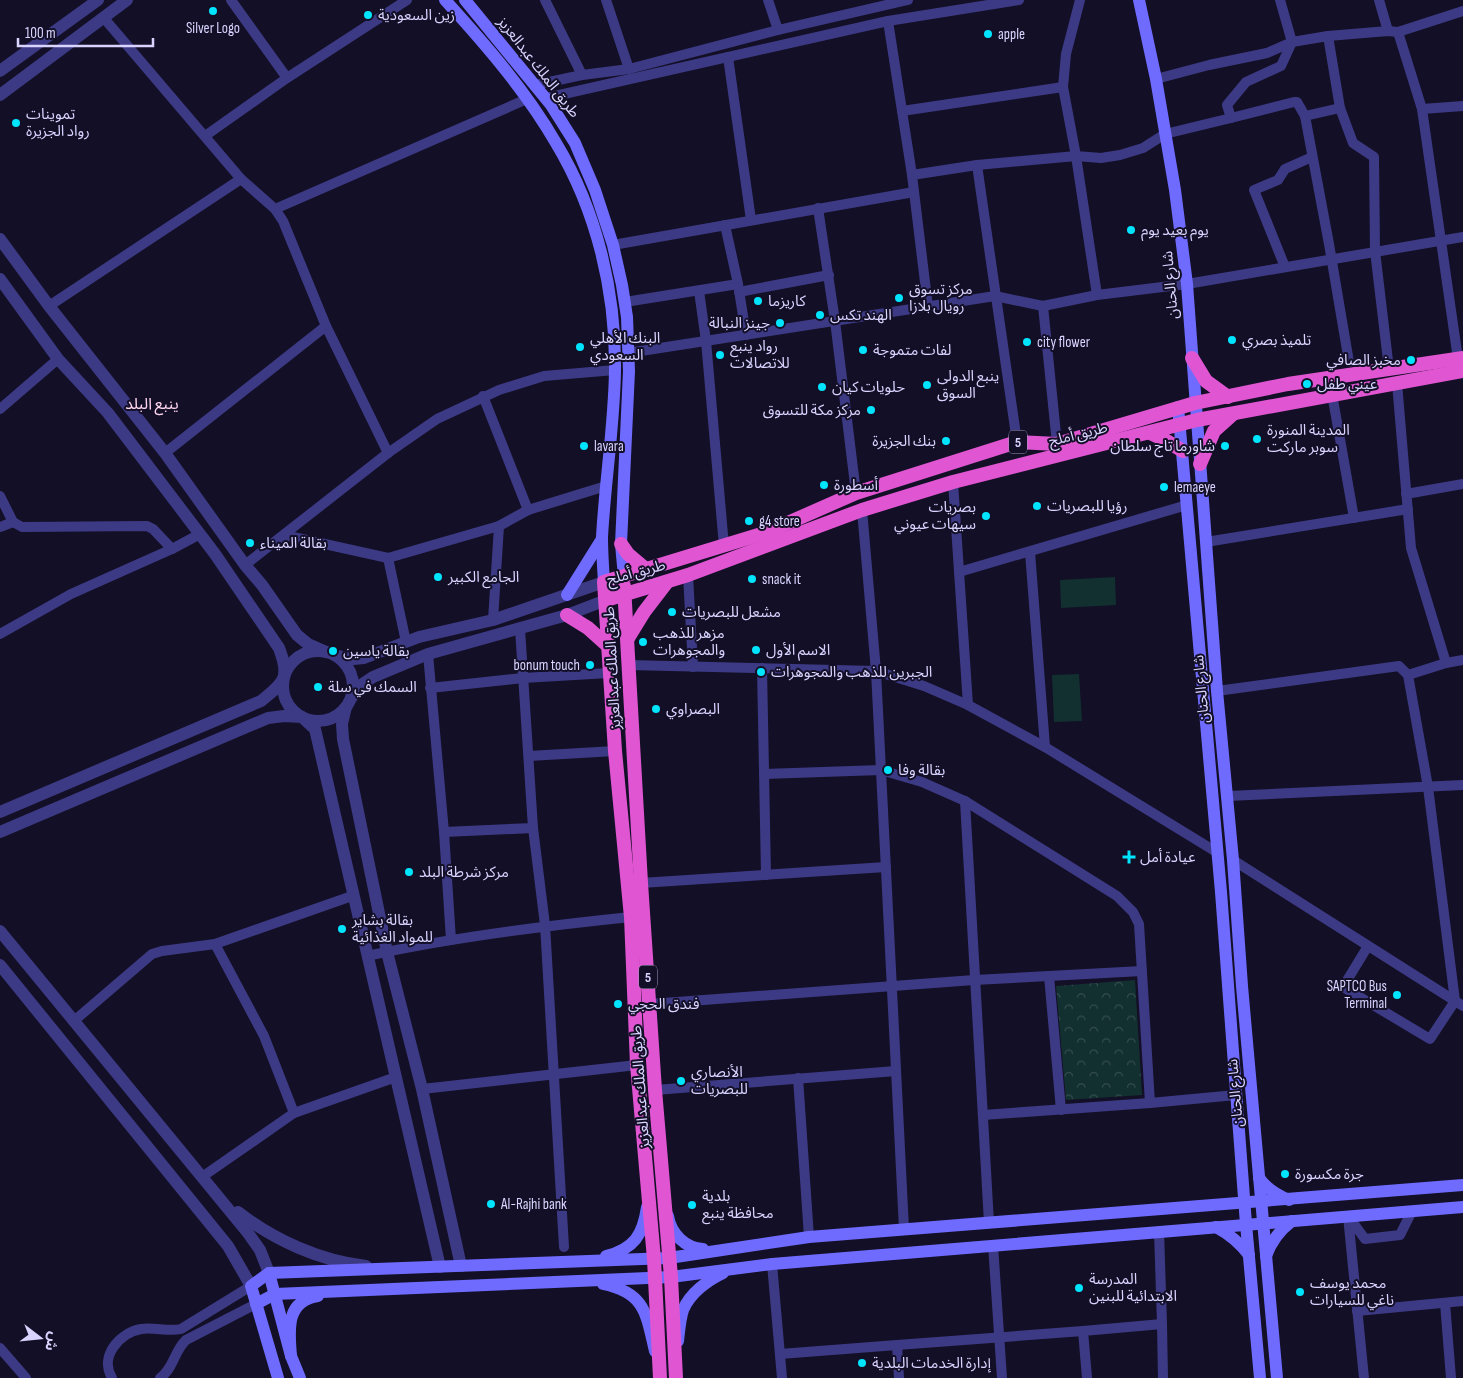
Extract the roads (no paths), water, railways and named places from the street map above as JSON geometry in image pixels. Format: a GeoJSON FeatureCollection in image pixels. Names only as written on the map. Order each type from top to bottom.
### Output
{"type":"FeatureCollection","features":[{"type":"Feature","properties":{"kind":"highway"},"geometry":{"type":"LineString","coordinates":[[1192,358],[1206,381],[1228,397]]}},
{"type":"Feature","properties":{"kind":"highway","name":"طريق أملج"},"geometry":{"type":"LineString","coordinates":[[1461,363],[1397,383],[1197,420],[953,482],[862,510],[667,582],[606,600],[604,582],[765,533],[856,493],[1017,442],[1057,444],[1178,406],[1288,384],[1390,369],[1461,363]]}},
{"type":"Feature","properties":{"kind":"highway"},"geometry":{"type":"LineString","coordinates":[[1200,464],[1214,431],[1234,414]]}},
{"type":"Feature","properties":{"kind":"highway"},"geometry":{"type":"LineString","coordinates":[[1150,433],[1183,451]]}},
{"type":"Feature","properties":{"kind":"highway"},"geometry":{"type":"LineString","coordinates":[[621,544],[628,554],[647,570]]}},
{"type":"Feature","properties":{"kind":"highway","name":"طريق الملك عبدالعزيز"},"geometry":{"type":"LineString","coordinates":[[624,577],[655,1090],[671,1277],[675,1373]]}},
{"type":"Feature","properties":{"kind":"highway"},"geometry":{"type":"LineString","coordinates":[[628,639],[644,612],[667,582]]}},
{"type":"Feature","properties":{"kind":"highway","name":"طريق الملك عبدالعزيز"},"geometry":{"type":"LineString","coordinates":[[606,600],[615,751],[631,917],[637,1065],[654,1259],[660,1374]]}},
{"type":"Feature","properties":{"kind":"highway"},"geometry":{"type":"LineString","coordinates":[[567,615],[588,628],[608,646]]}},
{"type":"Feature","properties":{"kind":"main road","name":"طريق الملك عبدالعزيز"},"geometry":{"type":"LineString","coordinates":[[445,0],[527,99],[557,144],[589,213],[609,288],[615,370],[602,539],[604,582]]}},
{"type":"Feature","properties":{"kind":"main road","name":"طريق الملك عبدالعزيز"},"geometry":{"type":"LineString","coordinates":[[466,0],[546,98],[575,142],[595,190],[613,245],[625,302],[629,371],[621,544],[624,577]]}},
{"type":"Feature","properties":{"kind":"main road","name":"شارع الحنان"},"geometry":{"type":"LineString","coordinates":[[1139,0],[1156,79],[1180,226],[1187,284],[1217,691],[1228,796],[1242,986],[1277,1378]]}},
{"type":"Feature","properties":{"kind":"main road","name":"شارع الحنان"},"geometry":{"type":"LineString","coordinates":[[1178,406],[1218,853],[1246,1224],[1260,1378]]}},
{"type":"Feature","properties":{"kind":"main road"},"geometry":{"type":"LineString","coordinates":[[567,595],[602,539]]}},
{"type":"Feature","properties":{"kind":"main road"},"geometry":{"type":"LineString","coordinates":[[1259,1178],[1264,1185],[1289,1200]]}},
{"type":"Feature","properties":{"kind":"main road"},"geometry":{"type":"LineString","coordinates":[[1222,1205],[1243,1180]]}},
{"type":"Feature","properties":{"kind":"main road"},"geometry":{"type":"LineString","coordinates":[[278,1378],[250,1286],[269,1274],[669,1258],[809,1236],[1463,1185]]}},
{"type":"Feature","properties":{"kind":"main road"},"geometry":{"type":"LineString","coordinates":[[663,1192],[669,1222],[682,1242],[699,1248],[718,1249]]}},
{"type":"Feature","properties":{"kind":"main road"},"geometry":{"type":"LineString","coordinates":[[586,1261],[618,1253],[634,1242],[640,1234],[644,1223],[648,1198]]}},
{"type":"Feature","properties":{"kind":"main road"},"geometry":{"type":"LineString","coordinates":[[256,1304],[275,1294],[671,1277],[772,1264],[993,1244],[1463,1207]]}},
{"type":"Feature","properties":{"kind":"main road"},"geometry":{"type":"LineString","coordinates":[[1266,1256],[1270,1245],[1284,1227],[1292,1221]]}},
{"type":"Feature","properties":{"kind":"main road"},"geometry":{"type":"LineString","coordinates":[[1216,1226],[1242,1246],[1249,1255]]}},
{"type":"Feature","properties":{"kind":"main road"},"geometry":{"type":"LineString","coordinates":[[675,1373],[679,1333],[684,1310],[693,1296],[707,1282],[731,1269]]}},
{"type":"Feature","properties":{"kind":"main road"},"geometry":{"type":"LineString","coordinates":[[269,1274],[291,1356],[300,1378]]}},
{"type":"Feature","properties":{"kind":"main road"},"geometry":{"type":"LineString","coordinates":[[586,1280],[624,1290],[638,1300],[647,1316],[660,1374]]}},
{"type":"Feature","properties":{"kind":"main road"},"geometry":{"type":"LineString","coordinates":[[291,1356],[289,1328],[292,1316],[302,1302],[312,1297],[352,1291]]}},
{"type":"Feature","properties":{"kind":"street"},"geometry":{"type":"LineString","coordinates":[[0,71],[98,0]]}},
{"type":"Feature","properties":{"kind":"street"},"geometry":{"type":"LineString","coordinates":[[0,95],[103,16],[127,0]]}},
{"type":"Feature","properties":{"kind":"street"},"geometry":{"type":"LineString","coordinates":[[231,0],[287,78]]}},
{"type":"Feature","properties":{"kind":"street"},"geometry":{"type":"LineString","coordinates":[[205,136],[287,78],[407,0]]}},
{"type":"Feature","properties":{"kind":"street"},"geometry":{"type":"LineString","coordinates":[[545,0],[582,75]]}},
{"type":"Feature","properties":{"kind":"street"},"geometry":{"type":"LineString","coordinates":[[768,0],[778,30]]}},
{"type":"Feature","properties":{"kind":"street"},"geometry":{"type":"LineString","coordinates":[[535,85],[582,75],[630,69],[865,5],[908,0]]}},
{"type":"Feature","properties":{"kind":"street"},"geometry":{"type":"LineString","coordinates":[[546,98],[888,21],[1019,0]]}},
{"type":"Feature","properties":{"kind":"street"},"geometry":{"type":"LineString","coordinates":[[1080,0],[1066,54],[1063,87],[1076,156],[1097,295]]}},
{"type":"Feature","properties":{"kind":"street"},"geometry":{"type":"LineString","coordinates":[[1231,118],[1227,105],[1246,82],[1281,66],[1292,42],[1280,0]]}},
{"type":"Feature","properties":{"kind":"street"},"geometry":{"type":"LineString","coordinates":[[1379,0],[1393,31],[1422,109],[1461,363]]}},
{"type":"Feature","properties":{"kind":"street"},"geometry":{"type":"LineString","coordinates":[[607,1],[630,69]]}},
{"type":"Feature","properties":{"kind":"street"},"geometry":{"type":"LineString","coordinates":[[1156,79],[1209,64],[1267,53],[1292,42],[1328,36],[1393,31],[1463,11]]}},
{"type":"Feature","properties":{"kind":"street"},"geometry":{"type":"LineString","coordinates":[[103,16],[241,179],[276,210],[284,221],[326,326],[388,453]]}},
{"type":"Feature","properties":{"kind":"street"},"geometry":{"type":"LineString","coordinates":[[888,21],[912,175],[928,307]]}},
{"type":"Feature","properties":{"kind":"street"},"geometry":{"type":"LineString","coordinates":[[1328,36],[1340,108],[1353,143],[1374,157],[1375,251],[1390,369]]}},
{"type":"Feature","properties":{"kind":"street"},"geometry":{"type":"LineString","coordinates":[[728,57],[751,220]]}},
{"type":"Feature","properties":{"kind":"street"},"geometry":{"type":"LineString","coordinates":[[902,111],[1063,87]]}},
{"type":"Feature","properties":{"kind":"street"},"geometry":{"type":"LineString","coordinates":[[276,210],[527,99]]}},
{"type":"Feature","properties":{"kind":"street"},"geometry":{"type":"LineString","coordinates":[[912,175],[977,165],[1076,156],[1101,158],[1142,148],[1165,134],[1297,102],[1305,116],[1349,362]]}},
{"type":"Feature","properties":{"kind":"street"},"geometry":{"type":"LineString","coordinates":[[1422,109],[1463,106]]}},
{"type":"Feature","properties":{"kind":"street"},"geometry":{"type":"LineString","coordinates":[[1305,116],[1340,108]]}},
{"type":"Feature","properties":{"kind":"street"},"geometry":{"type":"LineString","coordinates":[[1285,267],[1254,190],[1278,180],[1285,169],[1312,157]]}},
{"type":"Feature","properties":{"kind":"street"},"geometry":{"type":"LineString","coordinates":[[977,165],[1017,442]]}},
{"type":"Feature","properties":{"kind":"street"},"geometry":{"type":"LineString","coordinates":[[49,306],[241,179]]}},
{"type":"Feature","properties":{"kind":"street"},"geometry":{"type":"LineString","coordinates":[[613,245],[914,192]]}},
{"type":"Feature","properties":{"kind":"street"},"geometry":{"type":"LineString","coordinates":[[818,208],[829,275],[856,493]]}},
{"type":"Feature","properties":{"kind":"street"},"geometry":{"type":"LineString","coordinates":[[725,225],[746,335]]}},
{"type":"Feature","properties":{"kind":"street"},"geometry":{"type":"LineString","coordinates":[[628,353],[995,296],[1043,306],[1097,295],[1187,284],[1463,237]]}},
{"type":"Feature","properties":{"kind":"street"},"geometry":{"type":"LineString","coordinates":[[0,240],[49,306],[166,452],[296,635],[308,644],[332,654],[345,664],[351,674],[353,685],[342,724],[343,739],[387,952],[422,1090],[462,1266]]}},
{"type":"Feature","properties":{"kind":"street"},"geometry":{"type":"LineString","coordinates":[[625,302],[829,275]]}},
{"type":"Feature","properties":{"kind":"street"},"geometry":{"type":"LineString","coordinates":[[0,278],[58,359],[108,414],[200,534],[279,648],[285,663],[284,690],[287,701],[293,710],[314,729],[319,742],[352,896],[440,1267]]}},
{"type":"Feature","properties":{"kind":"street"},"geometry":{"type":"LineString","coordinates":[[698,291],[706,341],[724,546]]}},
{"type":"Feature","properties":{"kind":"street"},"geometry":{"type":"LineString","coordinates":[[1043,306],[1057,444]]}},
{"type":"Feature","properties":{"kind":"street"},"geometry":{"type":"LineString","coordinates":[[166,452],[326,326]]}},
{"type":"Feature","properties":{"kind":"street"},"geometry":{"type":"LineString","coordinates":[[0,409],[58,359]]}},
{"type":"Feature","properties":{"kind":"street"},"geometry":{"type":"LineString","coordinates":[[245,565],[388,453],[437,419],[483,396],[544,376],[615,370]]}},
{"type":"Feature","properties":{"kind":"street"},"geometry":{"type":"LineString","coordinates":[[1397,383],[1412,548],[1446,663]]}},
{"type":"Feature","properties":{"kind":"street"},"geometry":{"type":"LineString","coordinates":[[1332,394],[1354,518]]}},
{"type":"Feature","properties":{"kind":"street"},"geometry":{"type":"LineString","coordinates":[[483,396],[528,510]]}},
{"type":"Feature","properties":{"kind":"street"},"geometry":{"type":"LineString","coordinates":[[953,482],[968,705]]}},
{"type":"Feature","properties":{"kind":"street"},"geometry":{"type":"LineString","coordinates":[[1406,494],[1463,484]]}},
{"type":"Feature","properties":{"kind":"street"},"geometry":{"type":"LineString","coordinates":[[284,535],[388,558],[499,526],[528,510],[606,486]]}},
{"type":"Feature","properties":{"kind":"street"},"geometry":{"type":"LineString","coordinates":[[0,496],[13,522],[26,528],[147,526],[153,529],[172,549]]}},
{"type":"Feature","properties":{"kind":"street"},"geometry":{"type":"LineString","coordinates":[[960,572],[1187,505]]}},
{"type":"Feature","properties":{"kind":"street"},"geometry":{"type":"LineString","coordinates":[[1206,542],[1408,509]]}},
{"type":"Feature","properties":{"kind":"street"},"geometry":{"type":"LineString","coordinates":[[862,510],[876,671],[904,1229]]}},
{"type":"Feature","properties":{"kind":"street"},"geometry":{"type":"LineString","coordinates":[[0,527],[13,522]]}},
{"type":"Feature","properties":{"kind":"street"},"geometry":{"type":"LineString","coordinates":[[493,620],[499,526]]}},
{"type":"Feature","properties":{"kind":"street"},"geometry":{"type":"LineString","coordinates":[[0,634],[71,594],[172,549],[200,534]]}},
{"type":"Feature","properties":{"kind":"street"},"geometry":{"type":"LineString","coordinates":[[1030,552],[1045,748]]}},
{"type":"Feature","properties":{"kind":"street"},"geometry":{"type":"LineString","coordinates":[[388,558],[406,642]]}},
{"type":"Feature","properties":{"kind":"street"},"geometry":{"type":"LineString","coordinates":[[688,574],[693,667]]}},
{"type":"Feature","properties":{"kind":"street"},"geometry":{"type":"LineString","coordinates":[[0,812],[261,701],[275,690],[295,660],[305,654],[315,651],[354,659],[364,658],[420,637],[493,620],[604,582]]}},
{"type":"Feature","properties":{"kind":"street"},"geometry":{"type":"LineString","coordinates":[[0,832],[268,718],[284,716],[302,717],[314,721],[326,720],[337,716],[361,684],[428,654],[567,615],[606,600]]}},
{"type":"Feature","properties":{"kind":"street"},"geometry":{"type":"LineString","coordinates":[[520,628],[533,828],[545,925],[564,1248]]}},
{"type":"Feature","properties":{"kind":"street"},"geometry":{"type":"LineString","coordinates":[[428,654],[444,832],[451,940]]}},
{"type":"Feature","properties":{"kind":"street"},"geometry":{"type":"LineString","coordinates":[[1408,675],[1446,663],[1463,660]]}},
{"type":"Feature","properties":{"kind":"street"},"geometry":{"type":"LineString","coordinates":[[628,665],[876,671],[924,686],[968,705],[1045,748],[1218,853]]}},
{"type":"Feature","properties":{"kind":"street"},"geometry":{"type":"LineString","coordinates":[[1217,691],[1399,666],[1408,675],[1428,787],[1459,1004],[1430,1039],[1342,987],[1368,946]]}},
{"type":"Feature","properties":{"kind":"street"},"geometry":{"type":"LineString","coordinates":[[762,668],[766,875]]}},
{"type":"Feature","properties":{"kind":"street"},"geometry":{"type":"LineString","coordinates":[[430,688],[524,678],[609,673]]}},
{"type":"Feature","properties":{"kind":"street"},"geometry":{"type":"LineString","coordinates":[[529,756],[615,751]]}},
{"type":"Feature","properties":{"kind":"street"},"geometry":{"type":"LineString","coordinates":[[764,774],[881,770],[922,782],[965,801],[1117,896],[1133,912],[1139,924],[1150,1104]]}},
{"type":"Feature","properties":{"kind":"street"},"geometry":{"type":"LineString","coordinates":[[1228,796],[1463,785]]}},
{"type":"Feature","properties":{"kind":"street"},"geometry":{"type":"LineString","coordinates":[[965,801],[989,1223]]}},
{"type":"Feature","properties":{"kind":"street"},"geometry":{"type":"LineString","coordinates":[[444,832],[533,828]]}},
{"type":"Feature","properties":{"kind":"street"},"geometry":{"type":"LineString","coordinates":[[1233,860],[1459,1004]]}},
{"type":"Feature","properties":{"kind":"street"},"geometry":{"type":"LineString","coordinates":[[642,883],[886,867]]}},
{"type":"Feature","properties":{"kind":"street"},"geometry":{"type":"LineString","coordinates":[[75,1020],[152,954],[215,944],[352,896]]}},
{"type":"Feature","properties":{"kind":"street"},"geometry":{"type":"LineString","coordinates":[[367,956],[545,925],[631,917]]}},
{"type":"Feature","properties":{"kind":"street"},"geometry":{"type":"LineString","coordinates":[[0,931],[248,1233],[260,1250],[269,1274]]}},
{"type":"Feature","properties":{"kind":"street"},"geometry":{"type":"LineString","coordinates":[[215,944],[264,1036],[294,1113]]}},
{"type":"Feature","properties":{"kind":"street"},"geometry":{"type":"LineString","coordinates":[[0,965],[228,1246],[250,1286],[181,1329],[172,1331],[151,1328],[139,1329],[128,1334],[112,1348],[107,1364],[110,1376]]}},
{"type":"Feature","properties":{"kind":"street"},"geometry":{"type":"LineString","coordinates":[[650,1004],[892,985],[1142,971]]}},
{"type":"Feature","properties":{"kind":"street"},"geometry":{"type":"LineString","coordinates":[[1050,976],[1061,1110]]}},
{"type":"Feature","properties":{"kind":"street"},"geometry":{"type":"LineString","coordinates":[[422,1090],[637,1065]]}},
{"type":"Feature","properties":{"kind":"street"},"geometry":{"type":"LineString","coordinates":[[655,1090],[896,1071]]}},
{"type":"Feature","properties":{"kind":"street"},"geometry":{"type":"LineString","coordinates":[[202,1177],[294,1113],[396,1077]]}},
{"type":"Feature","properties":{"kind":"street"},"geometry":{"type":"LineString","coordinates":[[798,1078],[809,1236]]}},
{"type":"Feature","properties":{"kind":"street"},"geometry":{"type":"LineString","coordinates":[[983,1115],[1150,1104],[1236,1095]]}},
{"type":"Feature","properties":{"kind":"street"},"geometry":{"type":"LineString","coordinates":[[218,1196],[251,1222],[274,1236],[299,1247],[351,1264],[393,1269]]}},
{"type":"Feature","properties":{"kind":"street"},"geometry":{"type":"LineString","coordinates":[[1348,1216],[1364,1239],[1400,1236],[1412,1211]]}},
{"type":"Feature","properties":{"kind":"street"},"geometry":{"type":"LineString","coordinates":[[1348,1216],[1364,1378]]}},
{"type":"Feature","properties":{"kind":"street"},"geometry":{"type":"LineString","coordinates":[[1159,1231],[1164,1378]]}},
{"type":"Feature","properties":{"kind":"street"},"geometry":{"type":"LineString","coordinates":[[993,1244],[1002,1378]]}},
{"type":"Feature","properties":{"kind":"street"},"geometry":{"type":"LineString","coordinates":[[772,1264],[782,1378]]}},
{"type":"Feature","properties":{"kind":"street"},"geometry":{"type":"LineString","coordinates":[[1357,1311],[1463,1301]]}},
{"type":"Feature","properties":{"kind":"street"},"geometry":{"type":"LineString","coordinates":[[1445,1303],[1451,1378]]}},
{"type":"Feature","properties":{"kind":"street"},"geometry":{"type":"LineString","coordinates":[[160,1378],[171,1366],[180,1346],[186,1340],[256,1304]]}},
{"type":"Feature","properties":{"kind":"street"},"geometry":{"type":"LineString","coordinates":[[780,1354],[1162,1324]]}},
{"type":"Feature","properties":{"kind":"street"},"geometry":{"type":"LineString","coordinates":[[1083,1331],[1087,1378]]}},
{"type":"Feature","properties":{"kind":"street"},"geometry":{"type":"LineString","coordinates":[[897,1345],[899,1378]]}},
{"type":"Feature","properties":{"kind":"street"},"geometry":{"type":"LineString","coordinates":[[0,1348],[26,1378]]}},
{"type":"Feature","properties":{"kind":"place","name":"Silver Logo"},"geometry":{"type":"Point","coordinates":[213,11]}},
{"type":"Feature","properties":{"kind":"place","name":"زين السعودية"},"geometry":{"type":"Point","coordinates":[368,15]}},
{"type":"Feature","properties":{"kind":"place","name":"apple"},"geometry":{"type":"Point","coordinates":[988,34]}},
{"type":"Feature","properties":{"kind":"place","name":"تموينات رواد الجزيرة"},"geometry":{"type":"Point","coordinates":[16,123]}},
{"type":"Feature","properties":{"kind":"place","name":"يوم بعيد يوم"},"geometry":{"type":"Point","coordinates":[1131,230]}},
{"type":"Feature","properties":{"kind":"place","name":"مركز تسوق رويال بلازا"},"geometry":{"type":"Point","coordinates":[899,298]}},
{"type":"Feature","properties":{"kind":"place","name":"كاريزما"},"geometry":{"type":"Point","coordinates":[758,301]}},
{"type":"Feature","properties":{"kind":"place","name":"الهند تكس"},"geometry":{"type":"Point","coordinates":[820,315]}},
{"type":"Feature","properties":{"kind":"place","name":"جينز النبالة"},"geometry":{"type":"Point","coordinates":[780,323]}},
{"type":"Feature","properties":{"kind":"place","name":"تلميذ بصري"},"geometry":{"type":"Point","coordinates":[1232,340]}},
{"type":"Feature","properties":{"kind":"place","name":"city flower"},"geometry":{"type":"Point","coordinates":[1027,342]}},
{"type":"Feature","properties":{"kind":"place","name":"البنك الأهلي السعودي"},"geometry":{"type":"Point","coordinates":[580,347]}},
{"type":"Feature","properties":{"kind":"place","name":"لفات متموجة"},"geometry":{"type":"Point","coordinates":[863,350]}},
{"type":"Feature","properties":{"kind":"place","name":"رواد ينبع للاتصالات"},"geometry":{"type":"Point","coordinates":[720,355]}},
{"type":"Feature","properties":{"kind":"place","name":"مخبز الصافي"},"geometry":{"type":"Point","coordinates":[1411,360]}},
{"type":"Feature","properties":{"kind":"place","name":"عيني طفل"},"geometry":{"type":"Point","coordinates":[1307,384]}},
{"type":"Feature","properties":{"kind":"place","name":"ينبع الدولى السوق"},"geometry":{"type":"Point","coordinates":[927,385]}},
{"type":"Feature","properties":{"kind":"place","name":"حلويات كيان"},"geometry":{"type":"Point","coordinates":[822,387]}},
{"type":"Feature","properties":{"kind":"place","name":"مركز مكة للتسوق"},"geometry":{"type":"Point","coordinates":[871,410]}},
{"type":"Feature","properties":{"kind":"place","name":"المدينة المنورة سوبر ماركت"},"geometry":{"type":"Point","coordinates":[1257,439]}},
{"type":"Feature","properties":{"kind":"place","name":"بنك الجزيرة"},"geometry":{"type":"Point","coordinates":[946,441]}},
{"type":"Feature","properties":{"kind":"place","name":"lavara"},"geometry":{"type":"Point","coordinates":[584,446]}},
{"type":"Feature","properties":{"kind":"place","name":"شاورما تاج سلطان"},"geometry":{"type":"Point","coordinates":[1225,446]}},
{"type":"Feature","properties":{"kind":"place","name":"أسطورة"},"geometry":{"type":"Point","coordinates":[824,485]}},
{"type":"Feature","properties":{"kind":"place","name":"lemaeye"},"geometry":{"type":"Point","coordinates":[1164,487]}},
{"type":"Feature","properties":{"kind":"place","name":"رؤيا للبصريات"},"geometry":{"type":"Point","coordinates":[1037,506]}},
{"type":"Feature","properties":{"kind":"place","name":"بصريات سيهات عيوني"},"geometry":{"type":"Point","coordinates":[986,516]}},
{"type":"Feature","properties":{"kind":"place","name":"g4 store"},"geometry":{"type":"Point","coordinates":[749,521]}},
{"type":"Feature","properties":{"kind":"place","name":"بقالة الميناء"},"geometry":{"type":"Point","coordinates":[250,543]}},
{"type":"Feature","properties":{"kind":"place","name":"الجامع الكبير"},"geometry":{"type":"Point","coordinates":[438,577]}},
{"type":"Feature","properties":{"kind":"place","name":"snack it"},"geometry":{"type":"Point","coordinates":[752,579]}},
{"type":"Feature","properties":{"kind":"place","name":"مشعل للبصريات"},"geometry":{"type":"Point","coordinates":[672,612]}},
{"type":"Feature","properties":{"kind":"place","name":"مزهر للذهب والمجوهرات"},"geometry":{"type":"Point","coordinates":[643,642]}},
{"type":"Feature","properties":{"kind":"place","name":"الاسم الأول"},"geometry":{"type":"Point","coordinates":[756,650]}},
{"type":"Feature","properties":{"kind":"place","name":"بقالة ياسين"},"geometry":{"type":"Point","coordinates":[333,651]}},
{"type":"Feature","properties":{"kind":"place","name":"bonum touch"},"geometry":{"type":"Point","coordinates":[590,665]}},
{"type":"Feature","properties":{"kind":"place","name":"الجبرين للذهب والمجوهرات"},"geometry":{"type":"Point","coordinates":[761,672]}},
{"type":"Feature","properties":{"kind":"place","name":"السمك في سلة"},"geometry":{"type":"Point","coordinates":[318,687]}},
{"type":"Feature","properties":{"kind":"place","name":"البصراوي"},"geometry":{"type":"Point","coordinates":[656,709]}},
{"type":"Feature","properties":{"kind":"place","name":"بقالة وفا"},"geometry":{"type":"Point","coordinates":[888,770]}},
{"type":"Feature","properties":{"kind":"place","name":"عيادة أمل"},"geometry":{"type":"Point","coordinates":[1129,857]}},
{"type":"Feature","properties":{"kind":"place","name":"مركز شرطة البلد"},"geometry":{"type":"Point","coordinates":[409,872]}},
{"type":"Feature","properties":{"kind":"place","name":"بقالة بشاير للمواد الغذائية"},"geometry":{"type":"Point","coordinates":[342,929]}},
{"type":"Feature","properties":{"kind":"place","name":"SAPTCO Bus Terminal"},"geometry":{"type":"Point","coordinates":[1397,995]}},
{"type":"Feature","properties":{"kind":"place","name":"فندق الحجي"},"geometry":{"type":"Point","coordinates":[618,1004]}},
{"type":"Feature","properties":{"kind":"place","name":"الأنصاري للبصريات"},"geometry":{"type":"Point","coordinates":[681,1081]}},
{"type":"Feature","properties":{"kind":"place","name":"جرة مكسورة"},"geometry":{"type":"Point","coordinates":[1285,1174]}},
{"type":"Feature","properties":{"kind":"place","name":"Al-Rajhi bank"},"geometry":{"type":"Point","coordinates":[491,1204]}},
{"type":"Feature","properties":{"kind":"place","name":"بلدية محافظة ينبع"},"geometry":{"type":"Point","coordinates":[692,1205]}},
{"type":"Feature","properties":{"kind":"place","name":"المدرسة الابتدائية للبنين"},"geometry":{"type":"Point","coordinates":[1079,1288]}},
{"type":"Feature","properties":{"kind":"place","name":"محمد يوسف ناغي للسيارات"},"geometry":{"type":"Point","coordinates":[1300,1292]}},
{"type":"Feature","properties":{"kind":"place","name":"إدارة الخدمات البلدية"},"geometry":{"type":"Point","coordinates":[862,1363]}},
{"type":"Feature","properties":{"kind":"district","name":"ينبع البلد"},"geometry":{"type":"Point","coordinates":[152,403]}}]}
